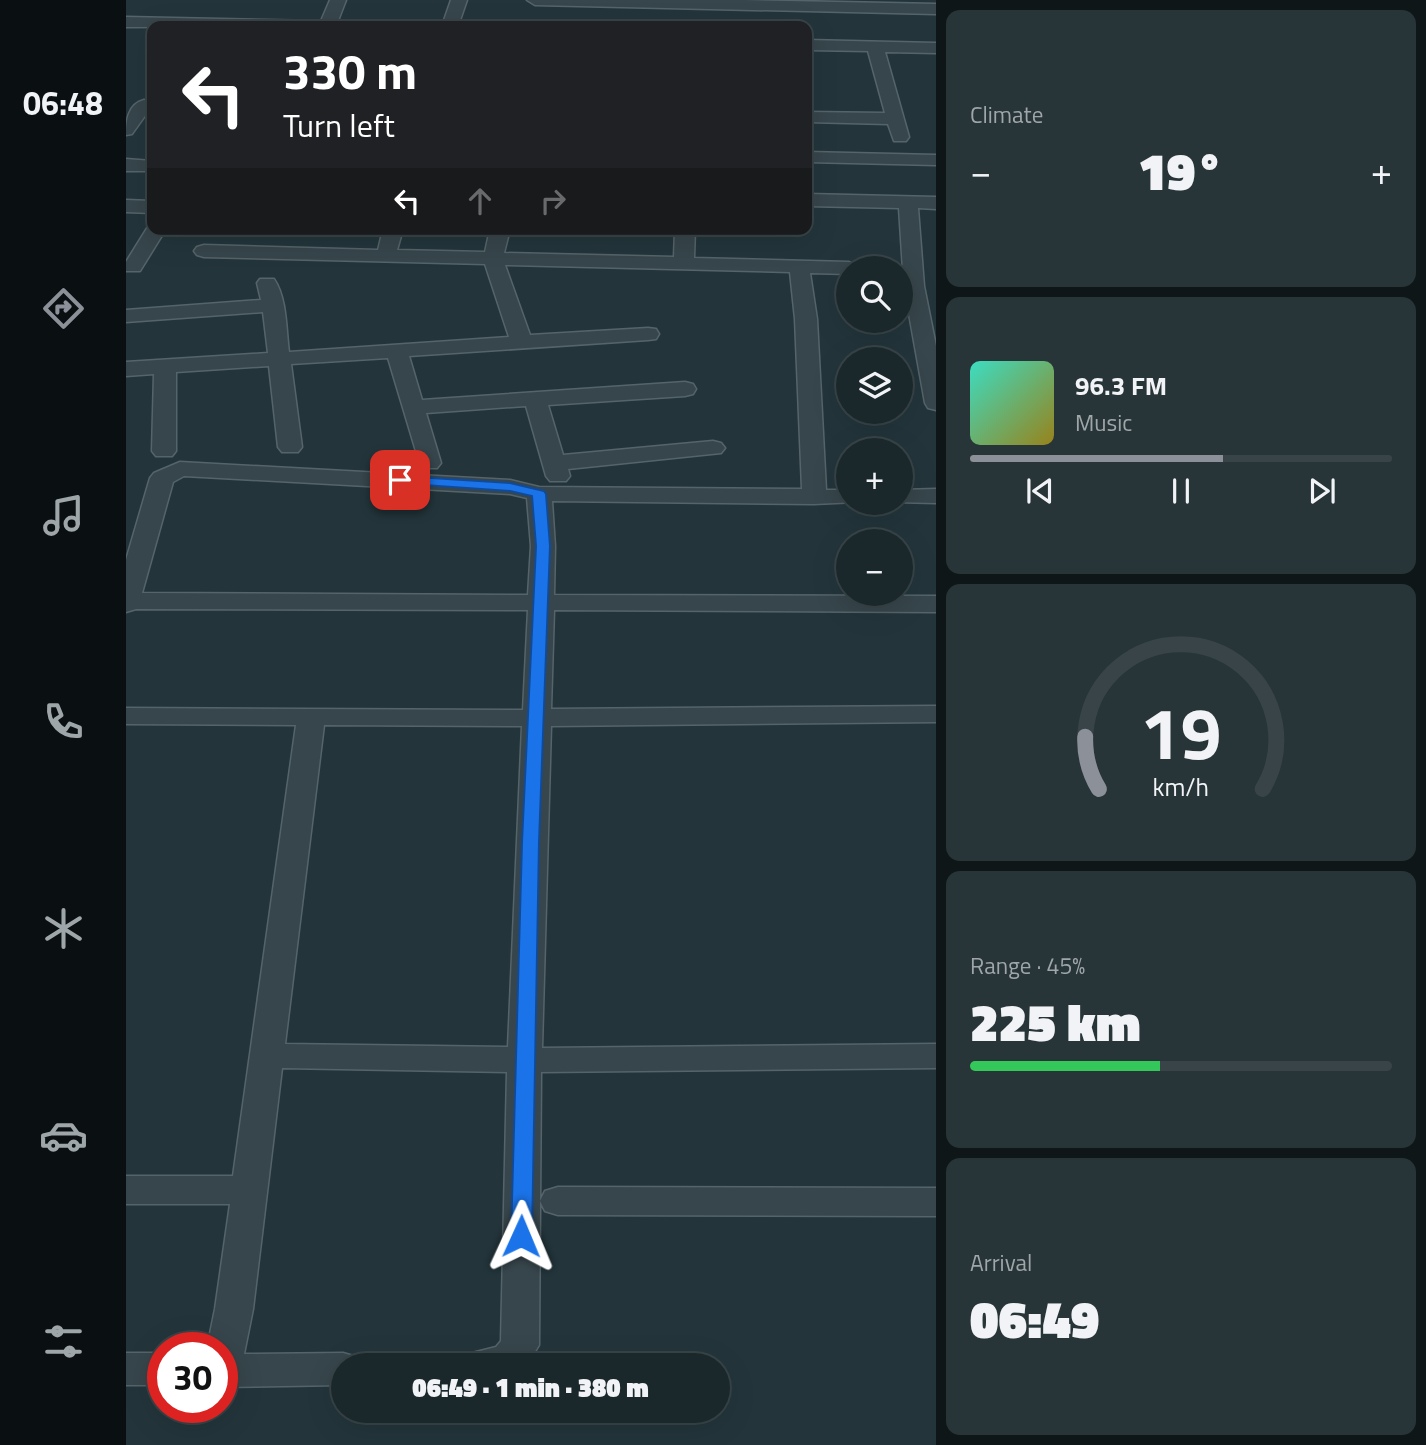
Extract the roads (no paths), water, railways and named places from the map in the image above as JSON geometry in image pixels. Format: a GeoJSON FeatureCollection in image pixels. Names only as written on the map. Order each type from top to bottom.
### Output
{"type":"FeatureCollection","features":[{"type":"Feature","properties":{"kind":"street"},"geometry":{"type":"LineString","coordinates":[[329,21],[338,0]]}},
{"type":"Feature","properties":{"kind":"street"},"geometry":{"type":"LineString","coordinates":[[452,21],[459,0]]}},
{"type":"Feature","properties":{"kind":"street"},"geometry":{"type":"LineString","coordinates":[[743,0],[871,1],[936,6]]}},
{"type":"Feature","properties":{"kind":"street"},"geometry":{"type":"LineString","coordinates":[[541,3],[936,6]]}},
{"type":"Feature","properties":{"kind":"street"},"geometry":{"type":"LineString","coordinates":[[785,5],[786,21]]}},
{"type":"Feature","properties":{"kind":"street"},"geometry":{"type":"LineString","coordinates":[[126,22],[147,22]]}},
{"type":"Feature","properties":{"kind":"street"},"geometry":{"type":"LineString","coordinates":[[812,45],[936,48]]}},
{"type":"Feature","properties":{"kind":"street"},"geometry":{"type":"LineString","coordinates":[[875,47],[900,137]]}},
{"type":"Feature","properties":{"kind":"street"},"geometry":{"type":"LineString","coordinates":[[126,130],[144,105]]}},
{"type":"Feature","properties":{"kind":"street"},"geometry":{"type":"LineString","coordinates":[[812,117],[896,119]]}},
{"type":"Feature","properties":{"kind":"street"},"geometry":{"type":"LineString","coordinates":[[812,157],[929,155],[936,184]]}},
{"type":"Feature","properties":{"kind":"street"},"geometry":{"type":"LineString","coordinates":[[126,166],[147,167]]}},
{"type":"Feature","properties":{"kind":"street"},"geometry":{"type":"LineString","coordinates":[[812,200],[936,203]]}},
{"type":"Feature","properties":{"kind":"street"},"geometry":{"type":"LineString","coordinates":[[907,256],[908,202]]}},
{"type":"Feature","properties":{"kind":"street"},"geometry":{"type":"LineString","coordinates":[[126,206],[147,207]]}},
{"type":"Feature","properties":{"kind":"street"},"geometry":{"type":"LineString","coordinates":[[133,267],[152,235]]}},
{"type":"Feature","properties":{"kind":"street"},"geometry":{"type":"LineString","coordinates":[[235,252],[242,235]]}},
{"type":"Feature","properties":{"kind":"street"},"geometry":{"type":"LineString","coordinates":[[386,256],[391,235]]}},
{"type":"Feature","properties":{"kind":"street"},"geometry":{"type":"LineString","coordinates":[[499,235],[493,259],[522,343]]}},
{"type":"Feature","properties":{"kind":"street"},"geometry":{"type":"LineString","coordinates":[[684,264],[685,235]]}},
{"type":"Feature","properties":{"kind":"street"},"geometry":{"type":"LineString","coordinates":[[204,251],[836,268]]}},
{"type":"Feature","properties":{"kind":"street"},"geometry":{"type":"LineString","coordinates":[[799,267],[806,319],[814,497]]}},
{"type":"Feature","properties":{"kind":"street"},"geometry":{"type":"LineString","coordinates":[[267,283],[273,305],[290,447]]}},
{"type":"Feature","properties":{"kind":"street"},"geometry":{"type":"LineString","coordinates":[[913,283],[929,320],[936,403]]}},
{"type":"Feature","properties":{"kind":"street"},"geometry":{"type":"LineString","coordinates":[[126,316],[273,305]]}},
{"type":"Feature","properties":{"kind":"street"},"geometry":{"type":"LineString","coordinates":[[126,369],[648,334]]}},
{"type":"Feature","properties":{"kind":"street"},"geometry":{"type":"LineString","coordinates":[[397,351],[429,463]]}},
{"type":"Feature","properties":{"kind":"street"},"geometry":{"type":"LineString","coordinates":[[164,451],[165,366]]}},
{"type":"Feature","properties":{"kind":"street"},"geometry":{"type":"LineString","coordinates":[[413,407],[685,389]]}},
{"type":"Feature","properties":{"kind":"street"},"geometry":{"type":"LineString","coordinates":[[535,399],[556,470],[713,448]]}},
{"type":"Feature","properties":{"kind":"street"},"geometry":{"type":"LineString","coordinates":[[836,497],[539,494],[496,486],[180,470],[162,478],[127,597],[541,597],[936,604]]}},
{"type":"Feature","properties":{"kind":"street"},"geometry":{"type":"LineString","coordinates":[[513,1353],[520,1345],[524,1060],[543,546],[539,494]]}},
{"type":"Feature","properties":{"kind":"street"},"geometry":{"type":"LineString","coordinates":[[913,496],[936,496]]}},
{"type":"Feature","properties":{"kind":"street"},"geometry":{"type":"LineString","coordinates":[[541,597],[836,591]]}},
{"type":"Feature","properties":{"kind":"street"},"geometry":{"type":"LineString","coordinates":[[913,591],[936,592]]}},
{"type":"Feature","properties":{"kind":"street"},"geometry":{"type":"LineString","coordinates":[[126,716],[536,718],[936,714]]}},
{"type":"Feature","properties":{"kind":"street"},"geometry":{"type":"LineString","coordinates":[[229,1332],[311,716]]}},
{"type":"Feature","properties":{"kind":"street"},"geometry":{"type":"LineString","coordinates":[[266,1056],[524,1060],[936,1056]]}},
{"type":"Feature","properties":{"kind":"street"},"geometry":{"type":"LineString","coordinates":[[126,1190],[248,1190]]}},
{"type":"Feature","properties":{"kind":"street"},"geometry":{"type":"LineString","coordinates":[[558,1201],[936,1202]]}},
{"type":"Feature","properties":{"kind":"street"},"geometry":{"type":"LineString","coordinates":[[126,1369],[147,1370]]}},
{"type":"Feature","properties":{"kind":"street"},"geometry":{"type":"LineString","coordinates":[[238,1369],[331,1369]]}}]}
